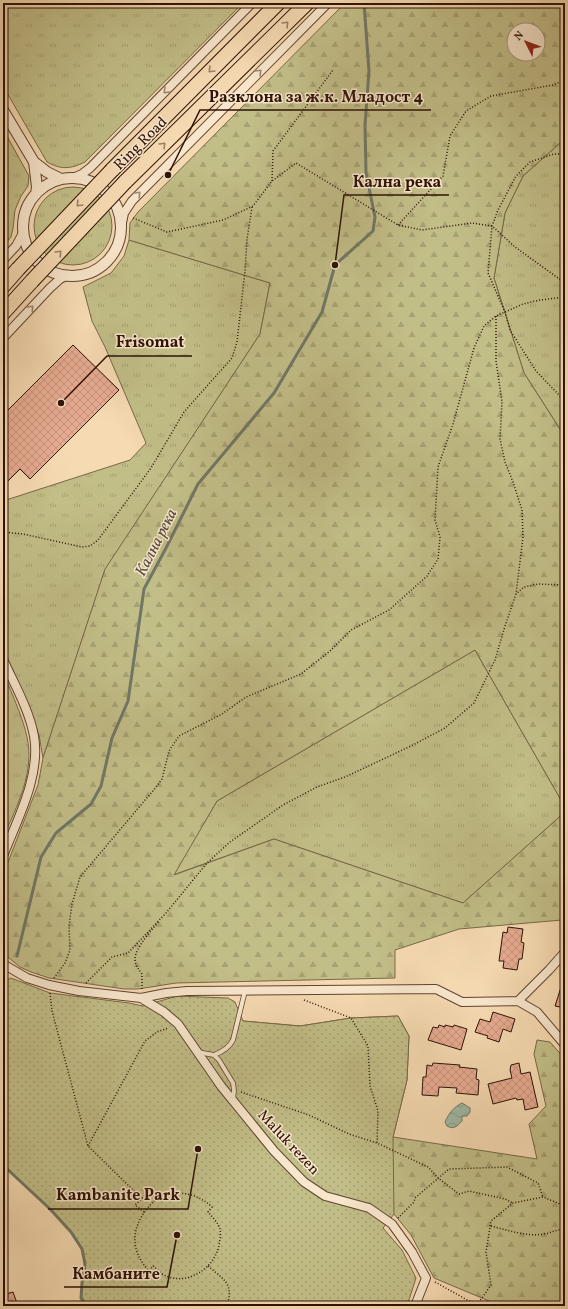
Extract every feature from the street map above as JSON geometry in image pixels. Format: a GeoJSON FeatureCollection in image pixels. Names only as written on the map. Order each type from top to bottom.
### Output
{"type":"FeatureCollection","features":[{"type":"Feature","properties":{"kind":"highway","name":"Ring Road"},"geometry":{"type":"LineString","coordinates":[[3,286],[112,170],[278,3]]}},
{"type":"Feature","properties":{"kind":"highway","name":"Ring Road"},"geometry":{"type":"LineString","coordinates":[[3,313],[125,182],[307,3]]}},
{"type":"Feature","properties":{"kind":"street"},"geometry":{"type":"LineString","coordinates":[[73,178],[90,168],[252,3]]}},
{"type":"Feature","properties":{"kind":"street"},"geometry":{"type":"LineString","coordinates":[[121,228],[118,212],[111,197],[94,183],[84,179],[73,178],[61,179],[47,185],[36,194],[30,201],[24,216],[23,233],[28,249],[38,262],[52,271],[68,275],[85,274],[93,271],[104,263],[113,253],[117,245],[126,209],[132,201],[328,3]]}},
{"type":"Feature","properties":{"kind":"street"},"geometry":{"type":"LineString","coordinates":[[3,110],[34,162],[47,172],[61,179]]}},
{"type":"Feature","properties":{"kind":"street"},"geometry":{"type":"LineString","coordinates":[[34,162],[36,194]]}},
{"type":"Feature","properties":{"kind":"street"},"geometry":{"type":"LineString","coordinates":[[3,260],[16,246],[23,233]]}},
{"type":"Feature","properties":{"kind":"street"},"geometry":{"type":"LineString","coordinates":[[4,338],[50,288],[60,279],[68,275]]}},
{"type":"Feature","properties":{"kind":"street"},"geometry":{"type":"LineString","coordinates":[[3,659],[6,674],[24,705],[34,736],[35,758],[32,782],[3,856]]}},
{"type":"Feature","properties":{"kind":"street"},"geometry":{"type":"LineString","coordinates":[[518,1001],[565,952]]}},
{"type":"Feature","properties":{"kind":"street"},"geometry":{"type":"LineString","coordinates":[[3,964],[27,978],[49,985],[79,991],[141,998],[187,991],[436,989],[462,1002],[518,1001],[536,1012],[565,1045]]}},
{"type":"Feature","properties":{"kind":"street","name":"Maluk rezen"},"geometry":{"type":"LineString","coordinates":[[141,998],[164,1012],[178,1024],[221,1086],[274,1150],[304,1182],[325,1196],[369,1208],[392,1224],[412,1252],[426,1278]]}},
{"type":"Feature","properties":{"kind":"street"},"geometry":{"type":"LineString","coordinates":[[415,1306],[426,1278]]}},
{"type":"Feature","properties":{"kind":"lane"},"geometry":{"type":"LineString","coordinates":[[197,1052],[214,1055],[221,1053],[230,1045],[233,1040],[245,991]]}},
{"type":"Feature","properties":{"kind":"lane"},"geometry":{"type":"LineString","coordinates":[[214,1055],[219,1060],[233,1083],[233,1101]]}},
{"type":"Feature","properties":{"kind":"path"},"geometry":{"type":"LineString","coordinates":[[3,43],[7,30],[4,3]]}},
{"type":"Feature","properties":{"kind":"path"},"geometry":{"type":"LineString","coordinates":[[272,181],[273,151],[332,70]]}},
{"type":"Feature","properties":{"kind":"path"},"geometry":{"type":"LineString","coordinates":[[398,225],[443,176],[450,136],[466,111],[491,96],[553,85],[565,80]]}},
{"type":"Feature","properties":{"kind":"path"},"geometry":{"type":"LineString","coordinates":[[565,154],[554,154],[530,162],[516,176],[498,210],[492,226],[488,273],[505,312],[510,330],[536,371],[560,396],[565,404]]}},
{"type":"Feature","properties":{"kind":"path"},"geometry":{"type":"LineString","coordinates":[[3,532],[23,534],[82,547],[90,546],[98,540],[151,468],[184,412],[232,358],[237,342],[246,271],[247,239],[253,206],[272,181],[296,163],[398,225],[422,230],[472,223],[492,226],[515,247],[565,283]]}},
{"type":"Feature","properties":{"kind":"path"},"geometry":{"type":"LineString","coordinates":[[126,209],[134,220],[167,232],[223,220],[253,206]]}},
{"type":"Feature","properties":{"kind":"path"},"geometry":{"type":"LineString","coordinates":[[142,1198],[88,1146],[52,1011],[49,985],[65,963],[70,950],[69,926],[72,904],[80,877],[162,779],[169,751],[179,736],[222,714],[246,697],[301,674],[330,652],[351,630],[388,610],[426,576],[438,559],[440,537],[435,520],[438,467],[474,348],[484,326],[496,316],[523,304],[565,297]]}},
{"type":"Feature","properties":{"kind":"path"},"geometry":{"type":"LineString","coordinates":[[141,998],[142,974],[136,966],[134,958],[139,947],[207,863],[219,851],[282,805],[317,787],[345,777],[445,728],[474,703],[495,660],[516,594],[523,537],[522,510],[505,462],[500,439],[502,402],[496,361],[496,316]]}},
{"type":"Feature","properties":{"kind":"path"},"geometry":{"type":"LineString","coordinates":[[516,594],[524,587],[538,584],[565,585]]}},
{"type":"Feature","properties":{"kind":"path"},"geometry":{"type":"LineString","coordinates":[[79,991],[112,958],[128,953],[166,913]]}},
{"type":"Feature","properties":{"kind":"path"},"geometry":{"type":"LineString","coordinates":[[299,998],[351,1018],[368,1046],[370,1086],[378,1111],[377,1143]]}},
{"type":"Feature","properties":{"kind":"path"},"geometry":{"type":"LineString","coordinates":[[88,1146],[145,1041],[157,1032],[178,1024]]}},
{"type":"Feature","properties":{"kind":"path"},"geometry":{"type":"LineString","coordinates":[[234,1090],[309,1115],[349,1134],[377,1143],[428,1167],[438,1178],[459,1194],[469,1191],[505,1199],[513,1203]]}},
{"type":"Feature","properties":{"kind":"path"},"geometry":{"type":"LineString","coordinates":[[392,1224],[414,1202],[415,1198],[449,1169],[506,1167],[538,1183],[543,1197]]}},
{"type":"Feature","properties":{"kind":"path"},"geometry":{"type":"LineString","coordinates":[[144,1212],[135,1205],[149,1192],[156,1200]]}},
{"type":"Feature","properties":{"kind":"path"},"geometry":{"type":"LineString","coordinates":[[173,1193],[186,1194],[199,1198],[212,1207],[208,1212],[216,1221],[220,1230],[218,1250],[214,1258],[208,1266],[194,1276],[184,1278],[172,1278],[162,1274],[153,1266],[148,1271],[137,1255],[134,1244],[135,1231],[144,1212],[156,1200],[173,1193]]}},
{"type":"Feature","properties":{"kind":"path"},"geometry":{"type":"LineString","coordinates":[[426,1278],[477,1306],[491,1285],[486,1252],[491,1221],[513,1203],[543,1197],[565,1206]]}},
{"type":"Feature","properties":{"kind":"path"},"geometry":{"type":"LineString","coordinates":[[490,1226],[524,1234],[544,1234],[558,1229],[565,1229]]}},
{"type":"Feature","properties":{"kind":"path"},"geometry":{"type":"LineString","coordinates":[[208,1266],[227,1283],[230,1291],[227,1306]]}},
{"type":"Feature","properties":{"kind":"green space"},"geometry":{"type":"Polygon","coordinates":[[[3,3],[243,3],[85,162],[66,168],[52,165],[47,162],[3,86],[3,3]]]}},
{"type":"Feature","properties":{"kind":"green space"},"geometry":{"type":"Polygon","coordinates":[[[345,3],[565,3],[565,142],[560,143],[523,176],[505,213],[494,278],[524,373],[565,437],[565,807],[475,650],[217,801],[174,875],[274,839],[463,903],[565,812],[565,917],[562,920],[459,929],[395,950],[395,978],[176,983],[138,989],[124,989],[49,978],[20,967],[3,953],[3,875],[38,785],[43,758],[105,569],[260,334],[270,283],[129,240],[130,223],[138,212],[345,3]]]}},
{"type":"Feature","properties":{"kind":"green space"},"geometry":{"type":"Polygon","coordinates":[[[3,129],[29,176],[28,186],[21,196],[15,210],[11,237],[3,246],[3,129]]]}},
{"type":"Feature","properties":{"kind":"green space"},"geometry":{"type":"Polygon","coordinates":[[[565,142],[565,437],[524,373],[494,278],[505,213],[523,176],[560,143],[565,142]]]}},
{"type":"Feature","properties":{"kind":"green space"},"geometry":{"type":"Polygon","coordinates":[[[73,187],[88,190],[100,199],[109,211],[112,226],[109,241],[100,253],[88,262],[73,265],[58,262],[46,253],[37,241],[34,226],[37,211],[46,199],[58,190],[73,187]]]}},
{"type":"Feature","properties":{"kind":"green space"},"geometry":{"type":"Polygon","coordinates":[[[129,240],[270,283],[260,334],[105,570],[43,758],[39,735],[28,705],[3,652],[3,501],[130,460],[146,443],[105,347],[92,321],[83,287],[111,273],[124,256],[129,240]]]}},
{"type":"Feature","properties":{"kind":"green space"},"geometry":{"type":"Polygon","coordinates":[[[475,650],[565,807],[565,812],[463,903],[274,839],[173,875],[217,801],[475,650]]]}},
{"type":"Feature","properties":{"kind":"green space"},"geometry":{"type":"Polygon","coordinates":[[[8,684],[19,710],[27,737],[29,763],[27,776],[19,801],[3,838],[3,686],[8,684]]]}},
{"type":"Feature","properties":{"kind":"green space"},"geometry":{"type":"Polygon","coordinates":[[[11,978],[50,993],[143,1006],[177,996],[228,998],[235,1002],[243,1021],[300,1026],[351,1018],[398,1016],[409,1036],[407,1080],[393,1137],[394,1214],[383,1228],[402,1250],[416,1278],[407,1306],[87,1306],[81,1298],[85,1264],[82,1249],[71,1232],[50,1209],[5,1167],[3,1161],[3,985],[5,981],[11,978]]]}},
{"type":"Feature","properties":{"kind":"green space"},"geometry":{"type":"Polygon","coordinates":[[[398,1016],[409,1036],[407,1080],[393,1137],[537,1159],[529,1124],[546,1106],[534,1054],[537,1040],[550,1042],[565,1059],[565,1306],[501,1306],[434,1278],[411,1235],[394,1214],[364,1195],[243,1021],[300,1026],[351,1018],[398,1016]]]}},
{"type":"Feature","properties":{"kind":"water"},"geometry":{"type":"Polygon","coordinates":[[[462,1103],[470,1108],[470,1112],[467,1116],[462,1116],[462,1121],[455,1127],[452,1128],[447,1126],[445,1122],[448,1116],[454,1108],[462,1103]]]}},
{"type":"Feature","properties":{"kind":"building"},"geometry":{"type":"Polygon","coordinates":[[[73,345],[119,390],[30,479],[20,469],[3,486],[3,415],[73,345]]]}},
{"type":"Feature","properties":{"kind":"building"},"geometry":{"type":"Polygon","coordinates":[[[508,927],[523,929],[521,942],[524,943],[522,959],[519,959],[517,970],[503,968],[504,961],[499,961],[503,932],[507,933],[508,927]]]}},
{"type":"Feature","properties":{"kind":"building"},"geometry":{"type":"Polygon","coordinates":[[[564,978],[565,979],[565,1008],[555,1006],[564,978]]]}},
{"type":"Feature","properties":{"kind":"building"},"geometry":{"type":"Polygon","coordinates":[[[493,1012],[515,1019],[511,1032],[503,1029],[499,1042],[487,1038],[488,1036],[475,1032],[480,1019],[490,1022],[493,1012]]]}},
{"type":"Feature","properties":{"kind":"building"},"geometry":{"type":"Polygon","coordinates":[[[439,1025],[453,1027],[454,1025],[467,1029],[461,1050],[428,1040],[433,1027],[438,1028],[439,1025]]]}},
{"type":"Feature","properties":{"kind":"building"},"geometry":{"type":"Polygon","coordinates":[[[433,1063],[460,1065],[459,1067],[477,1069],[476,1079],[479,1080],[478,1095],[456,1093],[457,1088],[439,1087],[438,1096],[422,1095],[423,1077],[426,1077],[427,1065],[432,1066],[433,1063]]]}},
{"type":"Feature","properties":{"kind":"building"},"geometry":{"type":"Polygon","coordinates":[[[519,1063],[521,1074],[530,1072],[538,1107],[525,1110],[523,1099],[517,1100],[516,1098],[493,1104],[488,1084],[512,1078],[510,1070],[511,1065],[519,1063]]]}},
{"type":"Feature","properties":{"kind":"building"},"geometry":{"type":"Polygon","coordinates":[[[13,1292],[18,1306],[3,1306],[3,1295],[13,1292]]]}},
{"type":"Feature","properties":{"kind":"waterway","name":"Кална река"},"geometry":{"type":"LineString","coordinates":[[17,956],[41,857],[56,833],[91,804],[101,786],[112,738],[128,701],[144,589],[198,484],[274,393],[322,312],[335,265],[373,231],[375,217],[366,173],[365,125],[369,71],[364,3]]}},
{"type":"Feature","properties":{"kind":"waterway","name":"Кална река"},"geometry":{"type":"LineString","coordinates":[[3,985],[5,981]]}},
{"type":"Feature","properties":{"kind":"waterway","name":"Кална река"},"geometry":{"type":"LineString","coordinates":[[3,1161],[5,1167],[50,1209],[71,1232],[82,1249],[85,1264],[81,1298],[87,1306]]}},
{"type":"Feature","properties":{"kind":"place","name":"Разклона за ж.к. Младост 4"},"geometry":{"type":"Point","coordinates":[168,175]}},
{"type":"Feature","properties":{"kind":"place","name":"Кална река"},"geometry":{"type":"Point","coordinates":[335,265]}},
{"type":"Feature","properties":{"kind":"place","name":"Frisomat"},"geometry":{"type":"Point","coordinates":[61,403]}},
{"type":"Feature","properties":{"kind":"place","name":"Kambanite Park"},"geometry":{"type":"Point","coordinates":[198,1149]}},
{"type":"Feature","properties":{"kind":"place","name":"Камбаните"},"geometry":{"type":"Point","coordinates":[177,1235]}}]}
